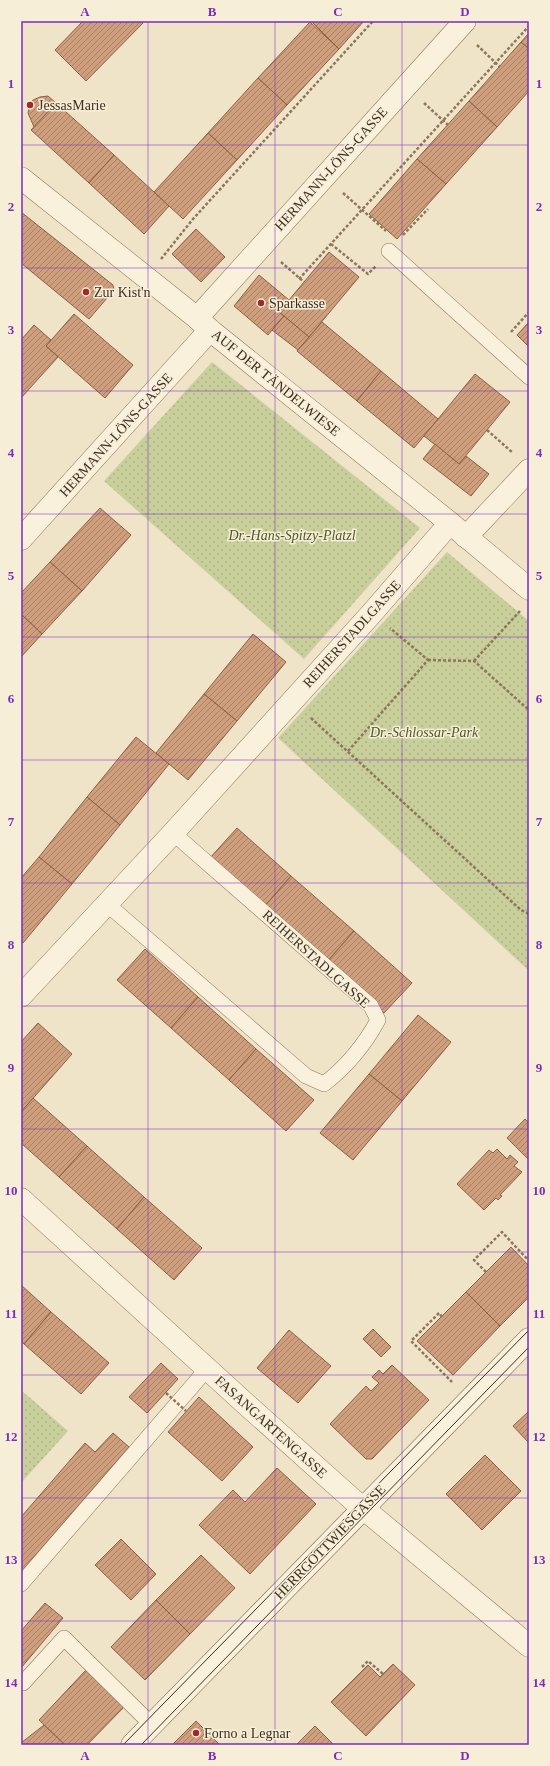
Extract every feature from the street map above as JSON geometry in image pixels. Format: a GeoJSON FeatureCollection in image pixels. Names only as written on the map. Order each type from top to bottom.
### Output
{"type":"FeatureCollection","features":[{"type":"Feature","properties":{"kind":"street","name":"HERMANN-LÖNS-GASSE"},"geometry":{"type":"LineString","coordinates":[[21,539],[465,21]]}},
{"type":"Feature","properties":{"kind":"street","name":"AUF DER TÄNDELWIESE"},"geometry":{"type":"LineString","coordinates":[[21,178],[466,536],[527,597]]}},
{"type":"Feature","properties":{"kind":"street"},"geometry":{"type":"LineString","coordinates":[[466,536],[522,462]]}},
{"type":"Feature","properties":{"kind":"street","name":"REIHERSTADLGASSE"},"geometry":{"type":"LineString","coordinates":[[21,996],[173,833],[372,613],[450,523]]}},
{"type":"Feature","properties":{"kind":"street","name":"FASANGARTENGASSE"},"geometry":{"type":"LineString","coordinates":[[21,1199],[207,1369],[363,1508],[529,1646]]}},
{"type":"Feature","properties":{"kind":"street","name":"HERRGOTTWIESGASSE"},"geometry":{"type":"LineString","coordinates":[[132,1745],[529,1339]]}},
{"type":"Feature","properties":{"kind":"lane"},"geometry":{"type":"LineString","coordinates":[[393,247],[496,348],[529,378]]}},
{"type":"Feature","properties":{"kind":"lane","name":"REIHERSTADLGASSE"},"geometry":{"type":"LineString","coordinates":[[107,904],[306,1076],[324,1084],[338,1074],[371,1035],[378,1020],[371,1006],[173,833]]}},
{"type":"Feature","properties":{"kind":"lane"},"geometry":{"type":"LineString","coordinates":[[21,1584],[207,1369]]}},
{"type":"Feature","properties":{"kind":"lane"},"geometry":{"type":"LineString","coordinates":[[23,1683],[64,1638],[152,1725]]}},
{"type":"Feature","properties":{"kind":"path"},"geometry":{"type":"LineString","coordinates":[[145,278],[193,218],[373,21]]}},
{"type":"Feature","properties":{"kind":"path"},"geometry":{"type":"LineString","coordinates":[[300,279],[529,26]]}},
{"type":"Feature","properties":{"kind":"path"},"geometry":{"type":"LineString","coordinates":[[474,43],[500,67]]}},
{"type":"Feature","properties":{"kind":"path"},"geometry":{"type":"LineString","coordinates":[[422,101],[448,125]]}},
{"type":"Feature","properties":{"kind":"path"},"geometry":{"type":"LineString","coordinates":[[341,191],[362,210],[393,247]]}},
{"type":"Feature","properties":{"kind":"path"},"geometry":{"type":"LineString","coordinates":[[331,244],[368,274],[428,209]]}},
{"type":"Feature","properties":{"kind":"path"},"geometry":{"type":"LineString","coordinates":[[278,260],[304,282]]}},
{"type":"Feature","properties":{"kind":"path"},"geometry":{"type":"LineString","coordinates":[[496,348],[529,312]]}},
{"type":"Feature","properties":{"kind":"path"},"geometry":{"type":"LineString","coordinates":[[487,430],[522,462]]}},
{"type":"Feature","properties":{"kind":"path"},"geometry":{"type":"LineString","coordinates":[[474,661],[527,597]]}},
{"type":"Feature","properties":{"kind":"path"},"geometry":{"type":"LineString","coordinates":[[387,626],[428,660],[474,661],[529,710]]}},
{"type":"Feature","properties":{"kind":"path"},"geometry":{"type":"LineString","coordinates":[[348,751],[428,660]]}},
{"type":"Feature","properties":{"kind":"path"},"geometry":{"type":"LineString","coordinates":[[310,717],[521,910],[529,914]]}},
{"type":"Feature","properties":{"kind":"path"},"geometry":{"type":"LineString","coordinates":[[486,1272],[474,1260],[502,1232],[529,1261]]}},
{"type":"Feature","properties":{"kind":"path"},"geometry":{"type":"LineString","coordinates":[[442,1316],[439,1313],[411,1342],[454,1384]]}},
{"type":"Feature","properties":{"kind":"path"},"geometry":{"type":"LineString","coordinates":[[166,1393],[186,1411]]}},
{"type":"Feature","properties":{"kind":"path"},"geometry":{"type":"LineString","coordinates":[[362,1667],[368,1661],[383,1674]]}},
{"type":"Feature","properties":{"kind":"green space","name":"Dr.-Hans-Spitzy-Platzl"},"geometry":{"type":"Polygon","coordinates":[[[212,362],[420,528],[304,659],[104,481],[212,362]]]}},
{"type":"Feature","properties":{"kind":"green space","name":"Dr.-Schlossar-Park"},"geometry":{"type":"Polygon","coordinates":[[[447,552],[529,621],[529,971],[278,738],[447,552]]]}},
{"type":"Feature","properties":{"kind":"green space"},"geometry":{"type":"Polygon","coordinates":[[[21,1390],[68,1431],[21,1483],[21,1390]]]}},
{"type":"Feature","properties":{"kind":"building"},"geometry":{"type":"Polygon","coordinates":[[[83,21],[141,21],[143,23],[86,81],[55,50],[83,21]]]}},
{"type":"Feature","properties":{"kind":"building"},"geometry":{"type":"Polygon","coordinates":[[[311,21],[364,21],[339,49],[311,21]]]}},
{"type":"Feature","properties":{"kind":"building"},"geometry":{"type":"Polygon","coordinates":[[[310,22],[339,49],[287,105],[258,78],[310,22]]]}},
{"type":"Feature","properties":{"kind":"building"},"geometry":{"type":"Polygon","coordinates":[[[529,33],[529,49],[521,42],[529,33]]]}},
{"type":"Feature","properties":{"kind":"building"},"geometry":{"type":"Polygon","coordinates":[[[521,42],[529,49],[529,91],[497,127],[469,101],[521,42]]]}},
{"type":"Feature","properties":{"kind":"building"},"geometry":{"type":"Polygon","coordinates":[[[258,78],[287,105],[237,160],[208,133],[258,78]]]}},
{"type":"Feature","properties":{"kind":"building"},"geometry":{"type":"Polygon","coordinates":[[[48,96],[56,103],[34,127],[28,113],[30,105],[33,100],[48,96]]]}},
{"type":"Feature","properties":{"kind":"building"},"geometry":{"type":"Polygon","coordinates":[[[469,101],[497,127],[446,184],[417,159],[469,101]]]}},
{"type":"Feature","properties":{"kind":"building"},"geometry":{"type":"Polygon","coordinates":[[[56,103],[114,155],[89,183],[31,130],[56,103]]]}},
{"type":"Feature","properties":{"kind":"building"},"geometry":{"type":"Polygon","coordinates":[[[208,133],[237,160],[183,219],[154,192],[208,133]]]}},
{"type":"Feature","properties":{"kind":"building"},"geometry":{"type":"Polygon","coordinates":[[[114,155],[169,206],[144,234],[89,183],[114,155]]]}},
{"type":"Feature","properties":{"kind":"building"},"geometry":{"type":"Polygon","coordinates":[[[417,159],[446,184],[397,239],[369,214],[417,159]]]}},
{"type":"Feature","properties":{"kind":"building"},"geometry":{"type":"Polygon","coordinates":[[[21,212],[113,285],[114,290],[89,319],[21,263],[21,212]]]}},
{"type":"Feature","properties":{"kind":"building"},"geometry":{"type":"Polygon","coordinates":[[[196,229],[225,257],[201,282],[172,254],[196,229]]]}},
{"type":"Feature","properties":{"kind":"building"},"geometry":{"type":"Polygon","coordinates":[[[329,252],[359,277],[309,337],[279,312],[329,252]]]}},
{"type":"Feature","properties":{"kind":"building","name":"Sparkasse"},"geometry":{"type":"Polygon","coordinates":[[[259,275],[289,300],[279,312],[284,316],[268,335],[234,306],[259,275]]]}},
{"type":"Feature","properties":{"kind":"building"},"geometry":{"type":"Polygon","coordinates":[[[74,314],[133,365],[105,398],[46,346],[74,314]]]}},
{"type":"Feature","properties":{"kind":"building"},"geometry":{"type":"Polygon","coordinates":[[[284,316],[309,337],[298,350],[272,330],[284,316]]]}},
{"type":"Feature","properties":{"kind":"building"},"geometry":{"type":"Polygon","coordinates":[[[322,322],[381,371],[357,401],[297,351],[322,322]]]}},
{"type":"Feature","properties":{"kind":"building"},"geometry":{"type":"Polygon","coordinates":[[[529,322],[529,347],[517,335],[529,322]]]}},
{"type":"Feature","properties":{"kind":"building"},"geometry":{"type":"Polygon","coordinates":[[[34,325],[51,340],[46,346],[58,357],[21,398],[21,340],[34,325]]]}},
{"type":"Feature","properties":{"kind":"building"},"geometry":{"type":"Polygon","coordinates":[[[381,371],[438,419],[414,448],[357,401],[381,371]]]}},
{"type":"Feature","properties":{"kind":"building"},"geometry":{"type":"Polygon","coordinates":[[[475,374],[510,402],[459,464],[424,436],[475,374]]]}},
{"type":"Feature","properties":{"kind":"building"},"geometry":{"type":"Polygon","coordinates":[[[435,444],[459,464],[466,456],[489,474],[471,496],[423,459],[435,444]]]}},
{"type":"Feature","properties":{"kind":"building"},"geometry":{"type":"Polygon","coordinates":[[[100,508],[131,535],[82,591],[50,562],[100,508]]]}},
{"type":"Feature","properties":{"kind":"building"},"geometry":{"type":"Polygon","coordinates":[[[50,562],[82,591],[42,634],[21,614],[21,593],[50,562]]]}},
{"type":"Feature","properties":{"kind":"building"},"geometry":{"type":"Polygon","coordinates":[[[21,614],[42,634],[21,657],[21,614]]]}},
{"type":"Feature","properties":{"kind":"building"},"geometry":{"type":"Polygon","coordinates":[[[253,634],[286,662],[237,721],[204,694],[253,634]]]}},
{"type":"Feature","properties":{"kind":"building"},"geometry":{"type":"Polygon","coordinates":[[[204,694],[237,721],[188,780],[156,753],[204,694]]]}},
{"type":"Feature","properties":{"kind":"building"},"geometry":{"type":"Polygon","coordinates":[[[136,737],[169,764],[120,825],[87,797],[136,737]]]}},
{"type":"Feature","properties":{"kind":"building"},"geometry":{"type":"Polygon","coordinates":[[[87,797],[120,825],[72,884],[39,857],[87,797]]]}},
{"type":"Feature","properties":{"kind":"building"},"geometry":{"type":"Polygon","coordinates":[[[237,828],[291,876],[264,907],[209,859],[237,828]]]}},
{"type":"Feature","properties":{"kind":"building"},"geometry":{"type":"Polygon","coordinates":[[[39,857],[72,884],[23,943],[21,942],[21,878],[39,857]]]}},
{"type":"Feature","properties":{"kind":"building"},"geometry":{"type":"Polygon","coordinates":[[[291,876],[354,931],[326,963],[264,907],[291,876]]]}},
{"type":"Feature","properties":{"kind":"building"},"geometry":{"type":"Polygon","coordinates":[[[354,931],[412,983],[384,1013],[326,963],[354,931]]]}},
{"type":"Feature","properties":{"kind":"building"},"geometry":{"type":"Polygon","coordinates":[[[145,949],[198,997],[171,1028],[117,980],[145,949]]]}},
{"type":"Feature","properties":{"kind":"building"},"geometry":{"type":"Polygon","coordinates":[[[198,997],[256,1049],[229,1080],[171,1028],[198,997]]]}},
{"type":"Feature","properties":{"kind":"building"},"geometry":{"type":"Polygon","coordinates":[[[418,1015],[451,1042],[402,1101],[369,1074],[418,1015]]]}},
{"type":"Feature","properties":{"kind":"building"},"geometry":{"type":"Polygon","coordinates":[[[38,1023],[72,1054],[21,1112],[21,1042],[38,1023]]]}},
{"type":"Feature","properties":{"kind":"building"},"geometry":{"type":"Polygon","coordinates":[[[256,1049],[314,1100],[286,1131],[229,1080],[256,1049]]]}},
{"type":"Feature","properties":{"kind":"building"},"geometry":{"type":"Polygon","coordinates":[[[369,1074],[402,1101],[353,1160],[320,1133],[369,1074]]]}},
{"type":"Feature","properties":{"kind":"building"},"geometry":{"type":"Polygon","coordinates":[[[33,1098],[87,1146],[59,1177],[21,1143],[21,1112],[33,1098]]]}},
{"type":"Feature","properties":{"kind":"building"},"geometry":{"type":"Polygon","coordinates":[[[525,1119],[529,1123],[529,1160],[507,1138],[525,1119]]]}},
{"type":"Feature","properties":{"kind":"building"},"geometry":{"type":"Polygon","coordinates":[[[87,1146],[144,1197],[117,1229],[59,1177],[87,1146]]]}},
{"type":"Feature","properties":{"kind":"building"},"geometry":{"type":"Polygon","coordinates":[[[497,1149],[507,1159],[510,1155],[518,1162],[514,1166],[522,1172],[500,1195],[502,1196],[498,1200],[496,1198],[484,1210],[457,1184],[489,1150],[493,1153],[497,1149]]]}},
{"type":"Feature","properties":{"kind":"building"},"geometry":{"type":"Polygon","coordinates":[[[144,1197],[202,1248],[174,1280],[117,1229],[144,1197]]]}},
{"type":"Feature","properties":{"kind":"building"},"geometry":{"type":"Polygon","coordinates":[[[511,1247],[529,1266],[529,1297],[500,1326],[466,1292],[511,1247]]]}},
{"type":"Feature","properties":{"kind":"building"},"geometry":{"type":"Polygon","coordinates":[[[21,1285],[51,1312],[24,1344],[21,1341],[21,1285]]]}},
{"type":"Feature","properties":{"kind":"building"},"geometry":{"type":"Polygon","coordinates":[[[466,1292],[500,1326],[453,1375],[417,1341],[466,1292]]]}},
{"type":"Feature","properties":{"kind":"building"},"geometry":{"type":"Polygon","coordinates":[[[51,1312],[109,1363],[81,1394],[24,1344],[51,1312]]]}},
{"type":"Feature","properties":{"kind":"building"},"geometry":{"type":"Polygon","coordinates":[[[373,1329],[391,1347],[381,1357],[363,1339],[373,1329]]]}},
{"type":"Feature","properties":{"kind":"building"},"geometry":{"type":"Polygon","coordinates":[[[289,1330],[331,1366],[298,1403],[257,1368],[289,1330]]]}},
{"type":"Feature","properties":{"kind":"building"},"geometry":{"type":"Polygon","coordinates":[[[161,1363],[178,1379],[147,1413],[129,1397],[161,1363]]]}},
{"type":"Feature","properties":{"kind":"building"},"geometry":{"type":"Polygon","coordinates":[[[392,1365],[429,1400],[372,1459],[366,1459],[330,1424],[366,1386],[371,1391],[379,1383],[372,1377],[379,1370],[383,1374],[392,1365]]]}},
{"type":"Feature","properties":{"kind":"building"},"geometry":{"type":"Polygon","coordinates":[[[199,1397],[253,1447],[222,1481],[168,1432],[199,1397]]]}},
{"type":"Feature","properties":{"kind":"building"},"geometry":{"type":"Polygon","coordinates":[[[529,1411],[529,1443],[513,1426],[529,1411]]]}},
{"type":"Feature","properties":{"kind":"building"},"geometry":{"type":"Polygon","coordinates":[[[113,1433],[129,1447],[21,1572],[21,1517],[85,1443],[95,1452],[113,1433]]]}},
{"type":"Feature","properties":{"kind":"building"},"geometry":{"type":"Polygon","coordinates":[[[485,1455],[521,1491],[482,1530],[446,1494],[485,1455]]]}},
{"type":"Feature","properties":{"kind":"building"},"geometry":{"type":"Polygon","coordinates":[[[277,1468],[316,1504],[250,1574],[199,1525],[233,1490],[245,1502],[277,1468]]]}},
{"type":"Feature","properties":{"kind":"building"},"geometry":{"type":"Polygon","coordinates":[[[121,1539],[156,1574],[131,1600],[95,1565],[121,1539]]]}},
{"type":"Feature","properties":{"kind":"building"},"geometry":{"type":"Polygon","coordinates":[[[201,1555],[235,1588],[190,1634],[156,1600],[201,1555]]]}},
{"type":"Feature","properties":{"kind":"building"},"geometry":{"type":"Polygon","coordinates":[[[156,1600],[190,1634],[145,1680],[111,1647],[156,1600]]]}},
{"type":"Feature","properties":{"kind":"building"},"geometry":{"type":"Polygon","coordinates":[[[45,1603],[63,1618],[21,1668],[21,1631],[45,1603]]]}},
{"type":"Feature","properties":{"kind":"building"},"geometry":{"type":"Polygon","coordinates":[[[393,1664],[415,1685],[366,1736],[331,1702],[368,1665],[380,1677],[393,1664]]]}},
{"type":"Feature","properties":{"kind":"building"},"geometry":{"type":"Polygon","coordinates":[[[86,1670],[124,1707],[87,1745],[65,1745],[39,1720],[86,1670]]]}},
{"type":"Feature","properties":{"kind":"building","name":"Forno a Legnar"},"geometry":{"type":"Polygon","coordinates":[[[196,1721],[220,1745],[172,1745],[196,1721]]]}},
{"type":"Feature","properties":{"kind":"building"},"geometry":{"type":"Polygon","coordinates":[[[44,1725],[65,1745],[21,1745],[21,1743],[44,1725]]]}},
{"type":"Feature","properties":{"kind":"building"},"geometry":{"type":"Polygon","coordinates":[[[315,1726],[334,1745],[296,1745],[315,1726]]]}},
{"type":"Feature","properties":{"kind":"tram line"},"geometry":{"type":"LineString","coordinates":[[123,1745],[529,1330]]}},
{"type":"Feature","properties":{"kind":"tram line"},"geometry":{"type":"LineString","coordinates":[[141,1745],[529,1347]]}},
{"type":"Feature","properties":{"kind":"place","name":"JessasMarie"},"geometry":{"type":"Point","coordinates":[30,105]}},
{"type":"Feature","properties":{"kind":"place","name":"Zur Kist'n"},"geometry":{"type":"Point","coordinates":[86,292]}},
{"type":"Feature","properties":{"kind":"place","name":"Sparkasse"},"geometry":{"type":"Point","coordinates":[261,303]}},
{"type":"Feature","properties":{"kind":"place","name":"Forno a Legnar"},"geometry":{"type":"Point","coordinates":[196,1733]}}]}
